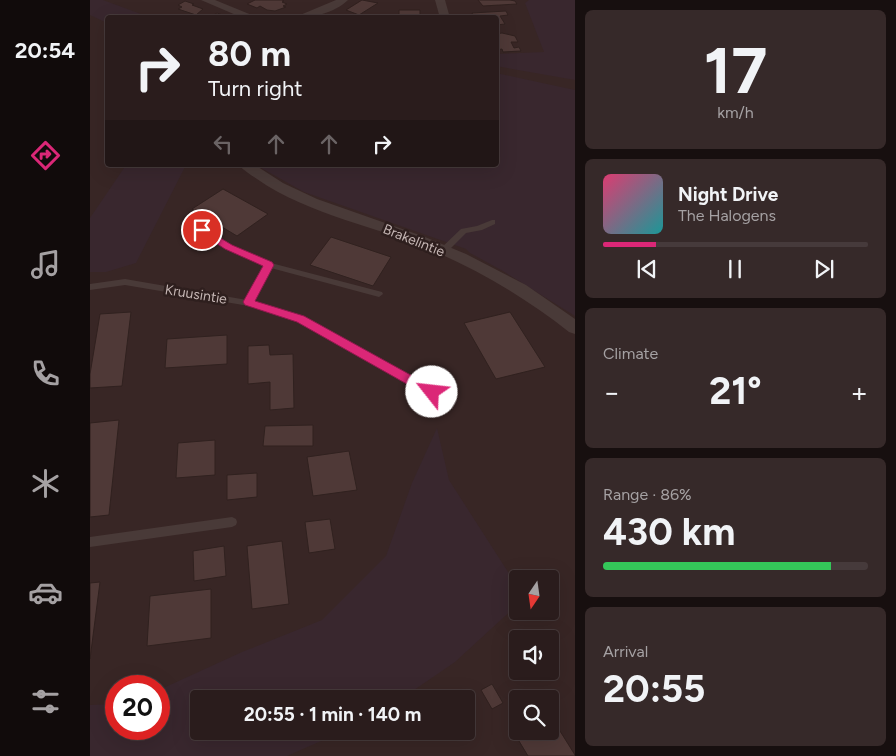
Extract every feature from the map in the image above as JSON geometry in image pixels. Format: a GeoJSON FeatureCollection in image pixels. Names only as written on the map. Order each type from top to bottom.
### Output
{"type":"FeatureCollection","features":[{"type":"Feature","properties":{"kind":"street"},"geometry":{"type":"LineString","coordinates":[[206,0],[246,15]]}},
{"type":"Feature","properties":{"kind":"street"},"geometry":{"type":"LineString","coordinates":[[307,15],[333,6],[343,0]]}},
{"type":"Feature","properties":{"kind":"street"},"geometry":{"type":"LineString","coordinates":[[440,0],[444,15]]}},
{"type":"Feature","properties":{"kind":"street","name":"Brakelintie"},"geometry":{"type":"LineString","coordinates":[[249,167],[278,186],[330,208],[422,241],[495,276],[554,312],[575,328]]}},
{"type":"Feature","properties":{"kind":"lane"},"geometry":{"type":"LineString","coordinates":[[443,251],[464,231],[479,228],[492,222]]}},
{"type":"Feature","properties":{"kind":"lane"},"geometry":{"type":"LineString","coordinates":[[202,230],[229,247],[269,265],[379,294]]}},
{"type":"Feature","properties":{"kind":"lane"},"geometry":{"type":"LineString","coordinates":[[249,302],[269,265]]}},
{"type":"Feature","properties":{"kind":"lane","name":"Kruusintie"},"geometry":{"type":"LineString","coordinates":[[90,287],[125,282],[249,302],[300,319],[432,392]]}},
{"type":"Feature","properties":{"kind":"lane"},"geometry":{"type":"LineString","coordinates":[[90,542],[232,522]]}},
{"type":"Feature","properties":{"kind":"shaded area"},"geometry":{"type":"Polygon","coordinates":[[[90,0],[103,0],[144,15],[105,15],[105,22],[90,15],[90,0]]]}},
{"type":"Feature","properties":{"kind":"shaded area"},"geometry":{"type":"Polygon","coordinates":[[[529,0],[575,0],[575,80],[499,67],[499,54],[544,52],[525,3],[529,0]]]}},
{"type":"Feature","properties":{"kind":"shaded area"},"geometry":{"type":"Polygon","coordinates":[[[499,74],[575,90],[575,316],[466,249],[304,192],[260,167],[499,167],[499,74]]]}},
{"type":"Feature","properties":{"kind":"shaded area"},"geometry":{"type":"Polygon","coordinates":[[[125,167],[185,167],[136,263],[106,272],[90,272],[90,218],[125,167]]]}},
{"type":"Feature","properties":{"kind":"shaded area"},"geometry":{"type":"Polygon","coordinates":[[[437,428],[449,480],[509,574],[509,612],[455,662],[414,690],[190,690],[190,740],[323,740],[287,756],[90,756],[90,705],[105,704],[105,740],[170,740],[170,685],[242,652],[322,620],[386,556],[412,483],[437,428]]]}},
{"type":"Feature","properties":{"kind":"building"},"geometry":{"type":"Polygon","coordinates":[[[255,0],[282,0],[284,1],[282,2],[287,4],[283,6],[286,7],[275,11],[247,4],[255,0]]]}},
{"type":"Feature","properties":{"kind":"building"},"geometry":{"type":"Polygon","coordinates":[[[362,0],[378,3],[359,15],[346,10],[362,0]]]}},
{"type":"Feature","properties":{"kind":"building"},"geometry":{"type":"Polygon","coordinates":[[[478,0],[510,0],[515,1],[517,4],[483,6],[478,0]]]}},
{"type":"Feature","properties":{"kind":"building"},"geometry":{"type":"Polygon","coordinates":[[[185,1],[203,9],[196,15],[178,9],[182,7],[178,5],[185,1]]]}},
{"type":"Feature","properties":{"kind":"building"},"geometry":{"type":"Polygon","coordinates":[[[399,10],[420,10],[420,15],[399,15],[399,10]]]}},
{"type":"Feature","properties":{"kind":"building"},"geometry":{"type":"Polygon","coordinates":[[[506,11],[508,15],[500,16],[505,24],[499,25],[499,15],[473,15],[472,13],[506,11]]]}},
{"type":"Feature","properties":{"kind":"building"},"geometry":{"type":"Polygon","coordinates":[[[499,34],[515,36],[518,42],[511,42],[514,48],[519,47],[521,51],[503,52],[502,49],[499,50],[499,34]]]}},
{"type":"Feature","properties":{"kind":"building"},"geometry":{"type":"Polygon","coordinates":[[[223,189],[268,214],[237,236],[192,209],[223,189]]]}},
{"type":"Feature","properties":{"kind":"building"},"geometry":{"type":"Polygon","coordinates":[[[331,237],[391,257],[373,286],[310,265],[331,237]]]}},
{"type":"Feature","properties":{"kind":"building"},"geometry":{"type":"Polygon","coordinates":[[[131,312],[122,386],[90,388],[90,374],[100,314],[131,312]]]}},
{"type":"Feature","properties":{"kind":"building"},"geometry":{"type":"Polygon","coordinates":[[[510,312],[545,367],[496,379],[464,323],[510,312]]]}},
{"type":"Feature","properties":{"kind":"building"},"geometry":{"type":"Polygon","coordinates":[[[227,335],[227,364],[165,368],[167,339],[227,335]]]}},
{"type":"Feature","properties":{"kind":"building"},"geometry":{"type":"Polygon","coordinates":[[[269,345],[270,355],[293,354],[294,408],[270,410],[270,382],[248,384],[248,346],[269,345]]]}},
{"type":"Feature","properties":{"kind":"building"},"geometry":{"type":"Polygon","coordinates":[[[119,420],[109,515],[90,517],[90,423],[119,420]]]}},
{"type":"Feature","properties":{"kind":"building"},"geometry":{"type":"Polygon","coordinates":[[[313,425],[313,446],[263,446],[265,426],[313,425]]]}},
{"type":"Feature","properties":{"kind":"building"},"geometry":{"type":"Polygon","coordinates":[[[215,440],[215,475],[176,478],[178,443],[215,440]]]}},
{"type":"Feature","properties":{"kind":"building"},"geometry":{"type":"Polygon","coordinates":[[[349,451],[357,490],[313,496],[307,457],[349,451]]]}},
{"type":"Feature","properties":{"kind":"building"},"geometry":{"type":"Polygon","coordinates":[[[257,473],[257,497],[227,500],[227,475],[257,473]]]}},
{"type":"Feature","properties":{"kind":"building"},"geometry":{"type":"Polygon","coordinates":[[[330,519],[335,549],[309,553],[305,522],[330,519]]]}},
{"type":"Feature","properties":{"kind":"building"},"geometry":{"type":"Polygon","coordinates":[[[282,541],[289,604],[252,609],[247,546],[282,541]]]}},
{"type":"Feature","properties":{"kind":"building"},"geometry":{"type":"Polygon","coordinates":[[[224,546],[226,576],[194,581],[193,551],[224,546]]]}},
{"type":"Feature","properties":{"kind":"building"},"geometry":{"type":"Polygon","coordinates":[[[100,582],[90,659],[90,583],[100,582]]]}},
{"type":"Feature","properties":{"kind":"building"},"geometry":{"type":"Polygon","coordinates":[[[211,589],[211,638],[147,646],[150,596],[211,589]]]}},
{"type":"Feature","properties":{"kind":"building"},"geometry":{"type":"Polygon","coordinates":[[[492,684],[503,703],[492,709],[481,690],[492,684]]]}},
{"type":"Feature","properties":{"kind":"building"},"geometry":{"type":"Polygon","coordinates":[[[559,729],[575,755],[575,756],[528,756],[518,740],[559,740],[559,729]]]}},
{"type":"Feature","properties":{"kind":"route"},"geometry":{"type":"LineString","coordinates":[[202,230],[229,247],[269,265],[249,302],[300,319],[432,392]]}}]}
